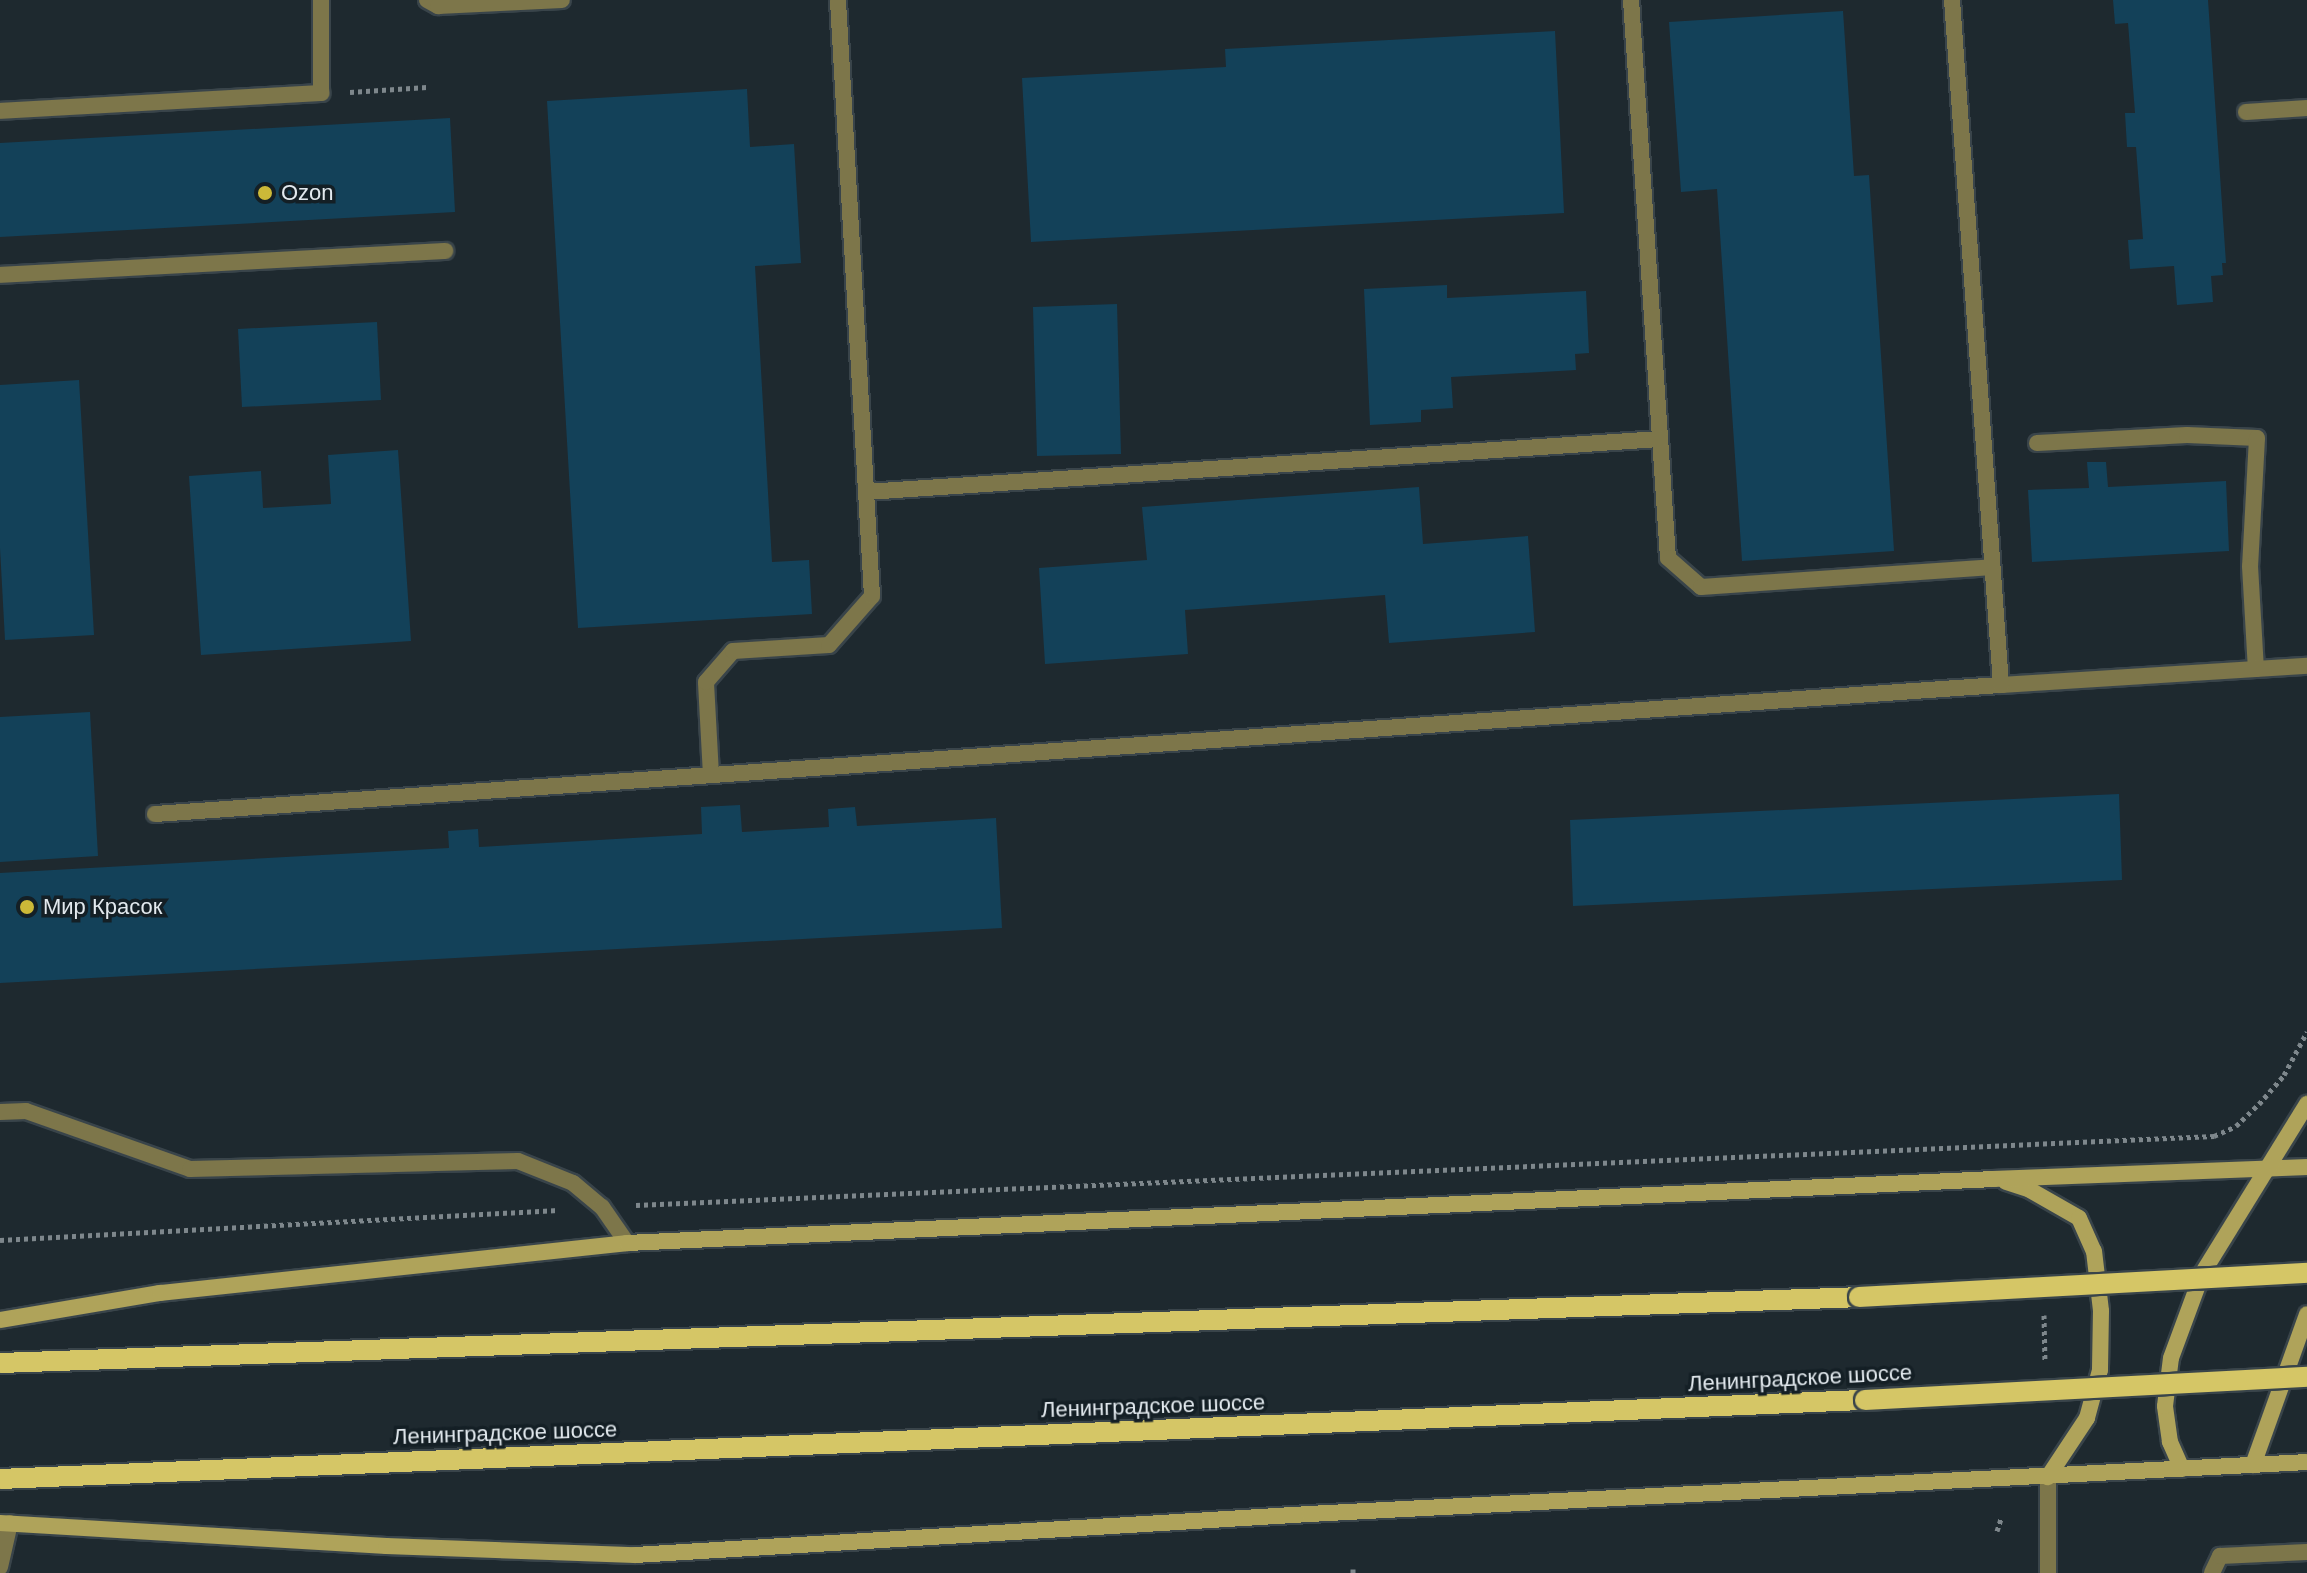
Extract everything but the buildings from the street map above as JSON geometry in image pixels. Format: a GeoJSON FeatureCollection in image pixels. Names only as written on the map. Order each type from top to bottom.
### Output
{"type":"FeatureCollection","features":[{"type":"Feature","properties":{"kind":"main road"},"geometry":{"type":"LineString","coordinates":[[2182,1469],[2170,1442],[2165,1406],[2171,1358],[2202,1274],[2307,1104]]}},
{"type":"Feature","properties":{"kind":"main road"},"geometry":{"type":"LineString","coordinates":[[0,1320],[160,1293],[627,1243],[2307,1167]]}},
{"type":"Feature","properties":{"kind":"main road"},"geometry":{"type":"LineString","coordinates":[[1994,1179],[2030,1190],[2079,1218],[2094,1251],[2101,1311],[2100,1370],[2087,1418],[2048,1477]]}},
{"type":"Feature","properties":{"kind":"main road"},"geometry":{"type":"LineString","coordinates":[[0,1363],[1859,1297],[2307,1273]]}},
{"type":"Feature","properties":{"kind":"main road"},"geometry":{"type":"LineString","coordinates":[[2253,1465],[2307,1314]]}},
{"type":"Feature","properties":{"kind":"main road","name":"Ленинградское шоссе"},"geometry":{"type":"LineString","coordinates":[[0,1479],[1865,1400],[2307,1377]]}},
{"type":"Feature","properties":{"kind":"main road"},"geometry":{"type":"LineString","coordinates":[[5,1523],[386,1546],[635,1555],[1309,1514],[2307,1462]]}},
{"type":"Feature","properties":{"kind":"lane"},"geometry":{"type":"LineString","coordinates":[[0,111],[321,93],[321,0]]}},
{"type":"Feature","properties":{"kind":"lane"},"geometry":{"type":"LineString","coordinates":[[427,0],[438,6],[562,0]]}},
{"type":"Feature","properties":{"kind":"lane"},"geometry":{"type":"LineString","coordinates":[[711,775],[706,682],[733,651],[829,645],[872,596],[838,0]]}},
{"type":"Feature","properties":{"kind":"lane"},"geometry":{"type":"LineString","coordinates":[[1631,0],[1668,558],[1701,587],[1992,567]]}},
{"type":"Feature","properties":{"kind":"lane"},"geometry":{"type":"LineString","coordinates":[[1952,0],[2001,685]]}},
{"type":"Feature","properties":{"kind":"lane"},"geometry":{"type":"LineString","coordinates":[[2246,112],[2307,108]]}},
{"type":"Feature","properties":{"kind":"lane"},"geometry":{"type":"LineString","coordinates":[[0,275],[445,251]]}},
{"type":"Feature","properties":{"kind":"lane"},"geometry":{"type":"LineString","coordinates":[[2037,443],[2187,435],[2257,438],[2250,566],[2256,669]]}},
{"type":"Feature","properties":{"kind":"lane"},"geometry":{"type":"LineString","coordinates":[[866,492],[1660,439]]}},
{"type":"Feature","properties":{"kind":"lane"},"geometry":{"type":"LineString","coordinates":[[155,814],[2307,666]]}},
{"type":"Feature","properties":{"kind":"lane"},"geometry":{"type":"LineString","coordinates":[[0,1112],[26,1111],[190,1169],[518,1161],[573,1183],[602,1207],[627,1243]]}},
{"type":"Feature","properties":{"kind":"lane"},"geometry":{"type":"LineString","coordinates":[[2048,1477],[2048,1573]]}},
{"type":"Feature","properties":{"kind":"lane"},"geometry":{"type":"LineString","coordinates":[[0,1567],[5,1523]]}},
{"type":"Feature","properties":{"kind":"lane"},"geometry":{"type":"LineString","coordinates":[[2212,1573],[2220,1556],[2307,1552]]}},
{"type":"Feature","properties":{"kind":"path"},"geometry":{"type":"LineString","coordinates":[[321,93],[427,87]]}},
{"type":"Feature","properties":{"kind":"path"},"geometry":{"type":"LineString","coordinates":[[0,1240],[602,1207],[2062,1140],[2214,1136],[2236,1126],[2284,1075],[2307,1032]]}},
{"type":"Feature","properties":{"kind":"path"},"geometry":{"type":"LineString","coordinates":[[2284,1075],[2296,1079]]}},
{"type":"Feature","properties":{"kind":"path"},"geometry":{"type":"LineString","coordinates":[[2044,1310],[2045,1366]]}},
{"type":"Feature","properties":{"kind":"path"},"geometry":{"type":"LineString","coordinates":[[1997,1531],[2001,1519]]}},
{"type":"Feature","properties":{"kind":"place","name":"Ozon"},"geometry":{"type":"Point","coordinates":[265,193]}},
{"type":"Feature","properties":{"kind":"place","name":"Мир Красок"},"geometry":{"type":"Point","coordinates":[27,907]}}]}
